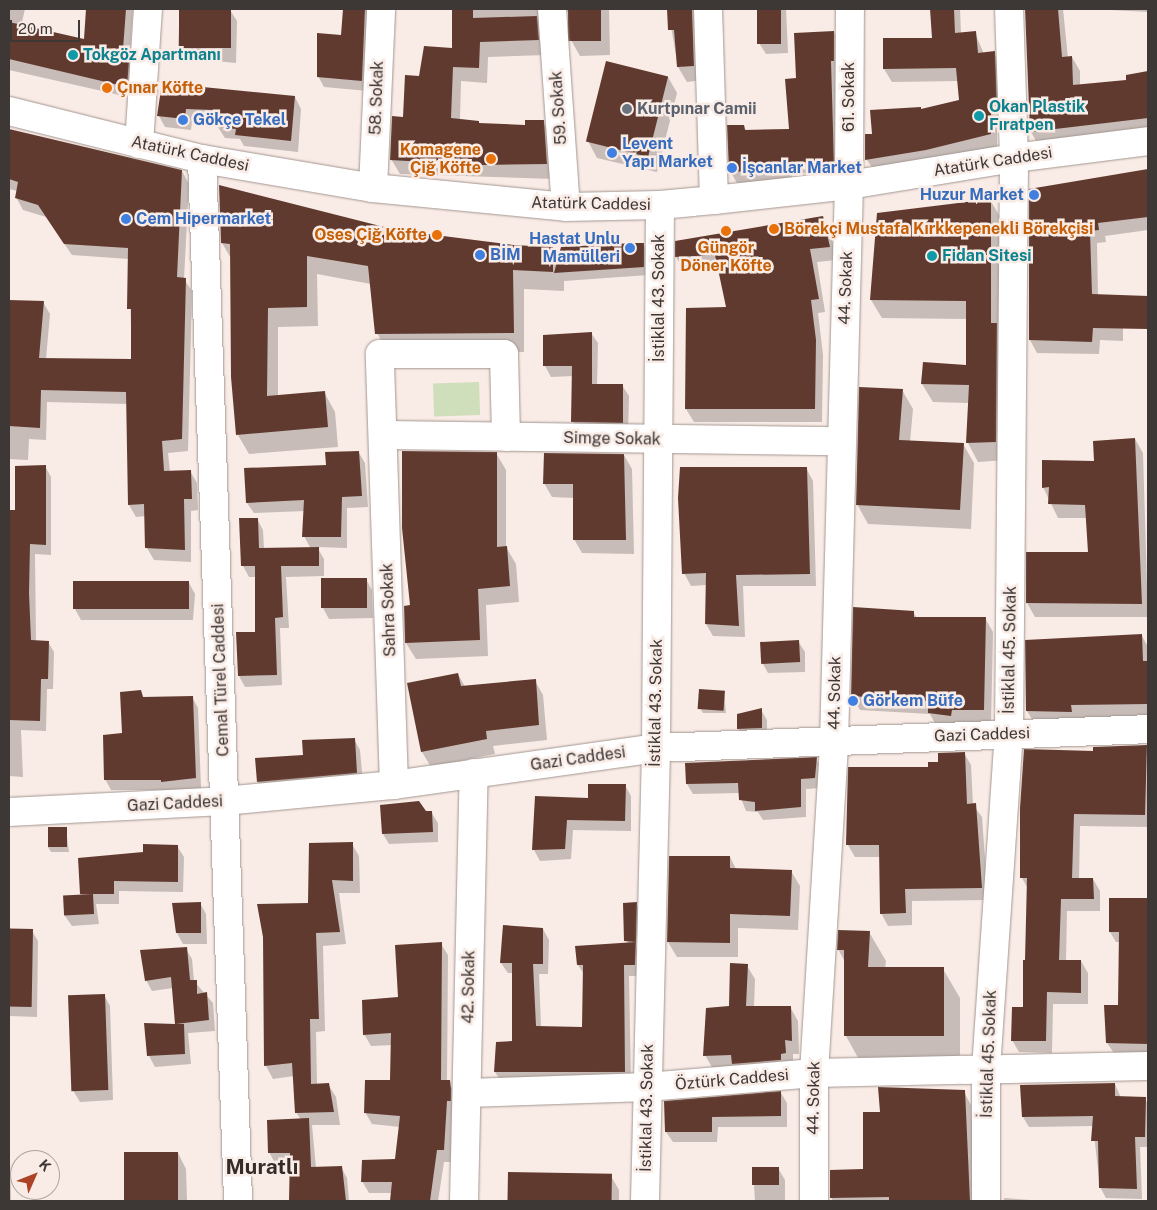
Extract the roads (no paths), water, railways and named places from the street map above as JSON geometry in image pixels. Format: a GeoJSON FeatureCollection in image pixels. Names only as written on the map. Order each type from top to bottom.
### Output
{"type":"FeatureCollection","features":[{"type":"Feature","properties":{"kind":"street"},"geometry":{"type":"LineString","coordinates":[[139,144],[148,9]]}},
{"type":"Feature","properties":{"kind":"street","name":"58. Sokak"},"geometry":{"type":"LineString","coordinates":[[373,188],[381,9]]}},
{"type":"Feature","properties":{"kind":"street","name":"59. Sokak"},"geometry":{"type":"LineString","coordinates":[[552,9],[566,207]]}},
{"type":"Feature","properties":{"kind":"street"},"geometry":{"type":"LineString","coordinates":[[708,9],[714,200]]}},
{"type":"Feature","properties":{"kind":"street","name":"61. Sokak"},"geometry":{"type":"LineString","coordinates":[[849,185],[850,9]]}},
{"type":"Feature","properties":{"kind":"street","name":"İstiklal 45. Sokak"},"geometry":{"type":"LineString","coordinates":[[986,1201],[986,1069],[1009,734],[1014,158],[1008,9]]}},
{"type":"Feature","properties":{"kind":"street","name":"Atatürk Caddesi"},"geometry":{"type":"LineString","coordinates":[[9,111],[202,159],[373,188],[566,207],[660,205],[849,185],[1014,158],[1148,141]]}},
{"type":"Feature","properties":{"kind":"street","name":"Cemal Türel Caddesi"},"geometry":{"type":"LineString","coordinates":[[202,159],[214,419],[224,801],[238,1201]]}},
{"type":"Feature","properties":{"kind":"street","name":"44. Sokak"},"geometry":{"type":"LineString","coordinates":[[814,1201],[814,1073],[834,742],[849,185]]}},
{"type":"Feature","properties":{"kind":"street","name":"İstiklal 43. Sokak"},"geometry":{"type":"LineString","coordinates":[[645,1201],[656,748],[660,205]]}},
{"type":"Feature","properties":{"kind":"street","name":"Sahra Sokak"},"geometry":{"type":"LineString","coordinates":[[394,786],[380,354],[504,354],[506,437]]}},
{"type":"Feature","properties":{"kind":"street","name":"Simge Sokak"},"geometry":{"type":"LineString","coordinates":[[383,435],[841,441]]}},
{"type":"Feature","properties":{"kind":"street","name":"Gazi Caddesi"},"geometry":{"type":"LineString","coordinates":[[9,812],[224,801],[394,786],[656,748],[1148,729]]}},
{"type":"Feature","properties":{"kind":"street","name":"42. Sokak"},"geometry":{"type":"LineString","coordinates":[[464,1201],[474,773]]}},
{"type":"Feature","properties":{"kind":"street","name":"Öztürk Caddesi"},"geometry":{"type":"LineString","coordinates":[[467,1093],[647,1087],[814,1073],[1148,1066]]}},
{"type":"Feature","properties":{"kind":"place","name":"Tokgöz Apartmanı"},"geometry":{"type":"Point","coordinates":[73,55]}},
{"type":"Feature","properties":{"kind":"place","name":"Çınar Köfte"},"geometry":{"type":"Point","coordinates":[107,88]}},
{"type":"Feature","properties":{"kind":"place","name":"Kurtpınar Camii"},"geometry":{"type":"Point","coordinates":[627,109]}},
{"type":"Feature","properties":{"kind":"place","name":"Okan Plastik Fıratpen"},"geometry":{"type":"Point","coordinates":[979,116]}},
{"type":"Feature","properties":{"kind":"place","name":"Gökçe Tekel"},"geometry":{"type":"Point","coordinates":[183,120]}},
{"type":"Feature","properties":{"kind":"place","name":"Levent Yapı Market"},"geometry":{"type":"Point","coordinates":[612,153]}},
{"type":"Feature","properties":{"kind":"place","name":"Komagene Çiğ Köfte"},"geometry":{"type":"Point","coordinates":[491,159]}},
{"type":"Feature","properties":{"kind":"place","name":"İşcanlar Market"},"geometry":{"type":"Point","coordinates":[732,168]}},
{"type":"Feature","properties":{"kind":"place","name":"Huzur Market"},"geometry":{"type":"Point","coordinates":[1034,195]}},
{"type":"Feature","properties":{"kind":"place","name":"Cem Hipermarket"},"geometry":{"type":"Point","coordinates":[126,219]}},
{"type":"Feature","properties":{"kind":"place","name":"Börekçi Mustafa Kırkkepenekli Börekçisi"},"geometry":{"type":"Point","coordinates":[774,229]}},
{"type":"Feature","properties":{"kind":"place","name":"Güngör Döner Köfte"},"geometry":{"type":"Point","coordinates":[726,231]}},
{"type":"Feature","properties":{"kind":"place","name":"Oses Çiğ Köfte"},"geometry":{"type":"Point","coordinates":[437,235]}},
{"type":"Feature","properties":{"kind":"place","name":"Hastat Unlu Mamülleri"},"geometry":{"type":"Point","coordinates":[630,248]}},
{"type":"Feature","properties":{"kind":"place","name":"BİM"},"geometry":{"type":"Point","coordinates":[480,255]}},
{"type":"Feature","properties":{"kind":"place","name":"Fidan Sitesi"},"geometry":{"type":"Point","coordinates":[932,256]}},
{"type":"Feature","properties":{"kind":"place","name":"Görkem Büfe"},"geometry":{"type":"Point","coordinates":[853,701]}},
{"type":"Feature","properties":{"kind":"district","name":"Muratlı"},"geometry":{"type":"Point","coordinates":[262,1167]}}]}
